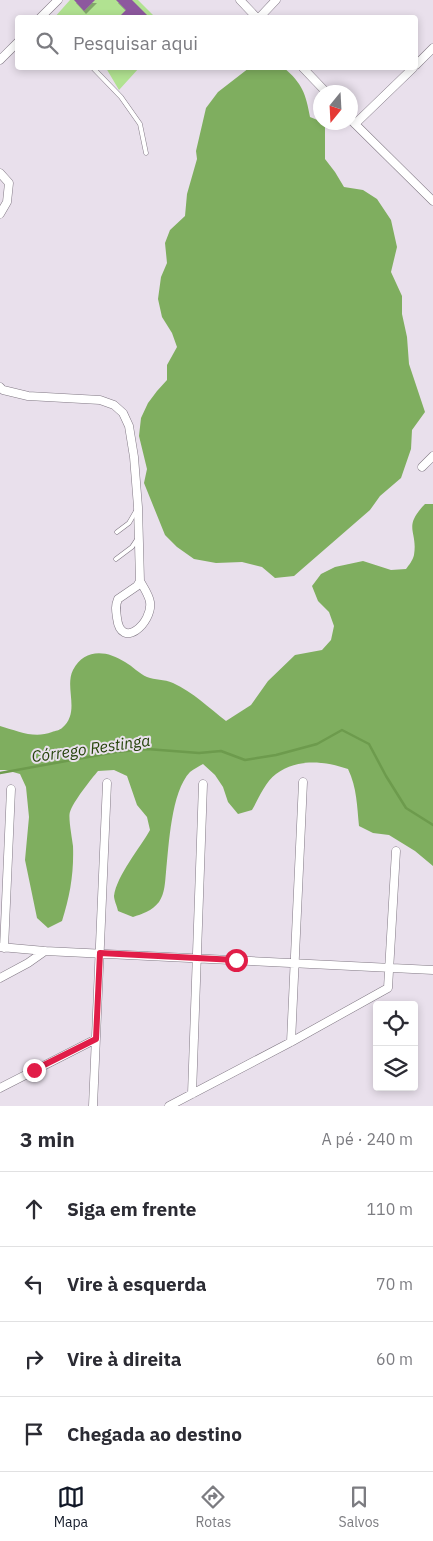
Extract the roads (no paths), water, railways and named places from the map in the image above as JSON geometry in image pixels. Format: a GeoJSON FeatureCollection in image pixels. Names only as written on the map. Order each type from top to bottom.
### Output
{"type":"FeatureCollection","features":[{"type":"Feature","properties":{"kind":"street"},"geometry":{"type":"LineString","coordinates":[[44,15],[58,0]]}},
{"type":"Feature","properties":{"kind":"street"},"geometry":{"type":"LineString","coordinates":[[240,0],[255,15]]}},
{"type":"Feature","properties":{"kind":"street"},"geometry":{"type":"LineString","coordinates":[[261,15],[276,0]]}},
{"type":"Feature","properties":{"kind":"street"},"geometry":{"type":"LineString","coordinates":[[1,56],[15,44]]}},
{"type":"Feature","properties":{"kind":"street"},"geometry":{"type":"LineString","coordinates":[[418,63],[433,48]]}},
{"type":"Feature","properties":{"kind":"street"},"geometry":{"type":"LineString","coordinates":[[305,70],[319,85]]}},
{"type":"Feature","properties":{"kind":"street"},"geometry":{"type":"LineString","coordinates":[[358,118],[411,70]]}},
{"type":"Feature","properties":{"kind":"street"},"geometry":{"type":"LineString","coordinates":[[358,127],[433,201]]}},
{"type":"Feature","properties":{"kind":"street"},"geometry":{"type":"LineString","coordinates":[[0,172],[9,183],[7,202],[0,214]]}},
{"type":"Feature","properties":{"kind":"street"},"geometry":{"type":"LineString","coordinates":[[0,387],[2,390],[28,396],[100,400],[114,405],[123,413],[129,426],[138,507],[140,581],[150,600],[150,610],[145,622],[135,632],[129,634],[123,632],[118,623],[117,602],[118,599],[137,586],[140,581]]}},
{"type":"Feature","properties":{"kind":"street"},"geometry":{"type":"LineString","coordinates":[[422,467],[433,456]]}},
{"type":"Feature","properties":{"kind":"street"},"geometry":{"type":"LineString","coordinates":[[291,1042],[303,782]]}},
{"type":"Feature","properties":{"kind":"street"},"geometry":{"type":"LineString","coordinates":[[93,1106],[107,783]]}},
{"type":"Feature","properties":{"kind":"street"},"geometry":{"type":"LineString","coordinates":[[192,1094],[203,784]]}},
{"type":"Feature","properties":{"kind":"street"},"geometry":{"type":"LineString","coordinates":[[12,789],[2,948],[433,970]]}},
{"type":"Feature","properties":{"kind":"street"},"geometry":{"type":"LineString","coordinates":[[169,1106],[291,1042],[388,988],[396,851]]}},
{"type":"Feature","properties":{"kind":"street"},"geometry":{"type":"LineString","coordinates":[[0,978],[28,963],[45,951]]}},
{"type":"Feature","properties":{"kind":"street"},"geometry":{"type":"LineString","coordinates":[[0,1088],[96,1039]]}},
{"type":"Feature","properties":{"kind":"lane"},"geometry":{"type":"LineString","coordinates":[[95,70],[121,97],[140,124],[146,153]]}},
{"type":"Feature","properties":{"kind":"lane"},"geometry":{"type":"LineString","coordinates":[[117,532],[129,523],[138,507]]}},
{"type":"Feature","properties":{"kind":"lane"},"geometry":{"type":"LineString","coordinates":[[116,558],[132,547],[139,534],[126,525]]}},
{"type":"Feature","properties":{"kind":"waterway","name":"Córrego Restinga"},"geometry":{"type":"LineString","coordinates":[[0,773],[116,752],[147,749],[199,753],[221,751],[245,760],[276,755],[317,744],[342,730],[369,744],[406,808],[433,825]]}}]}
